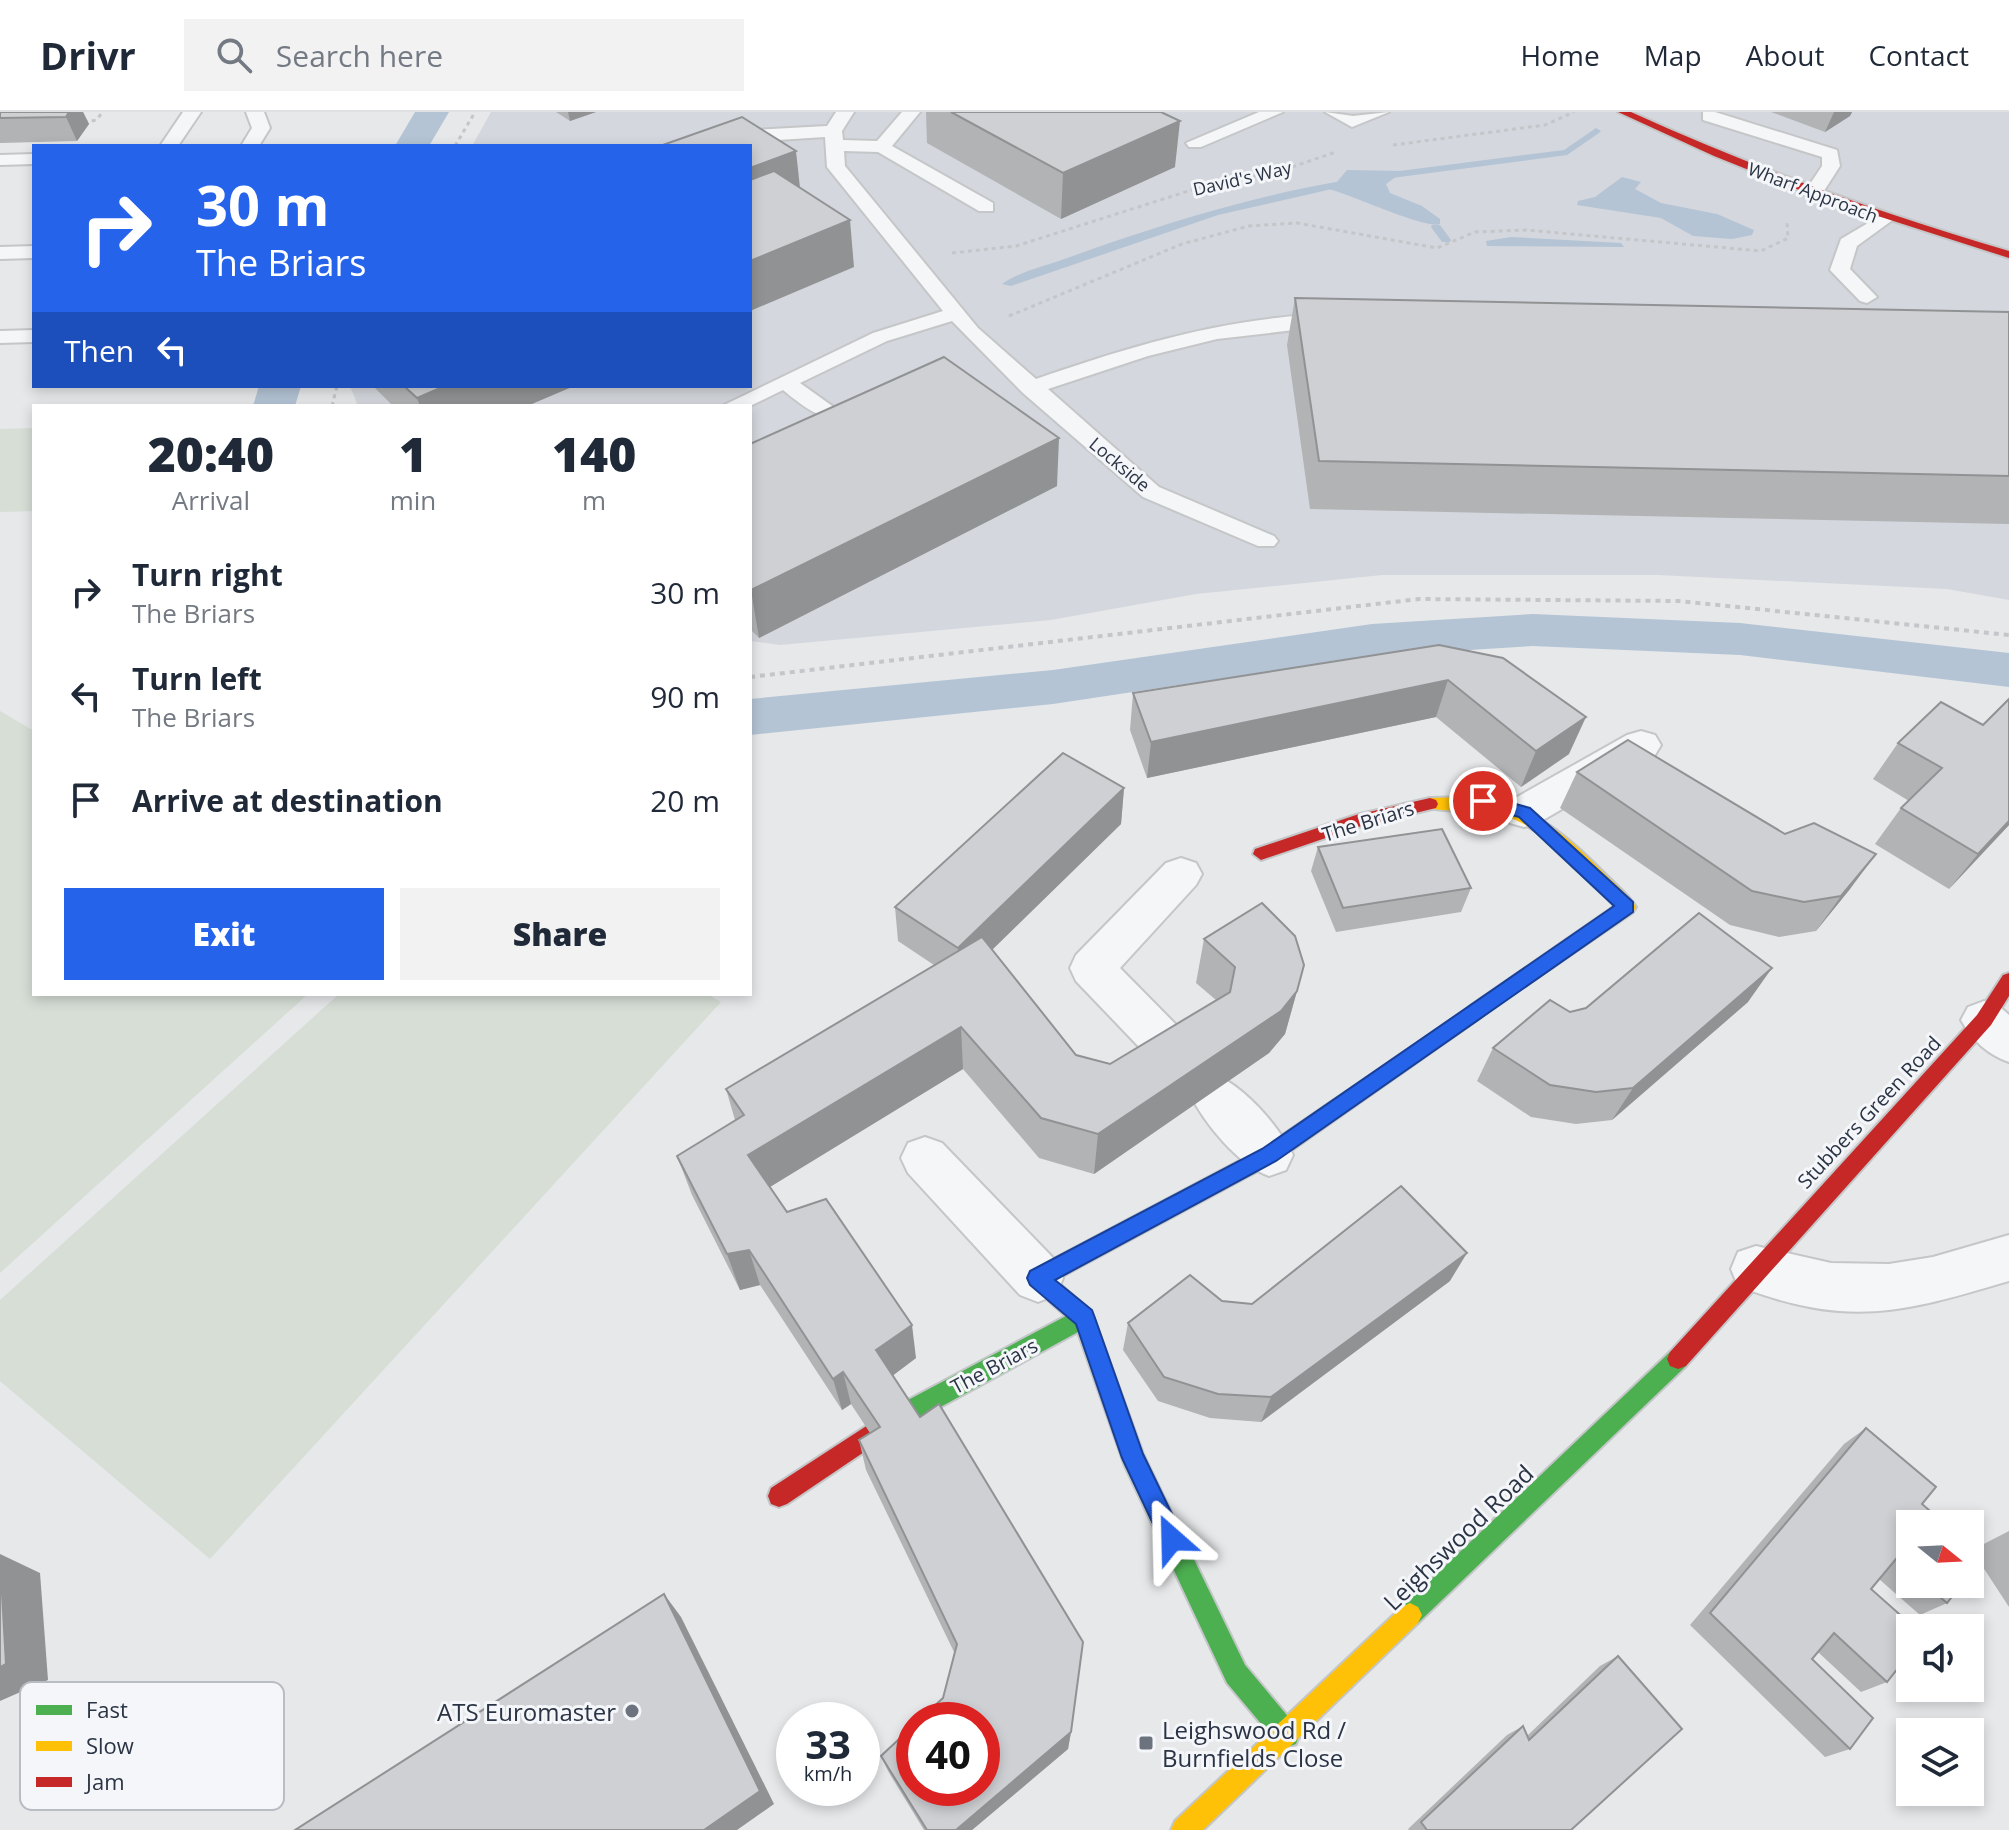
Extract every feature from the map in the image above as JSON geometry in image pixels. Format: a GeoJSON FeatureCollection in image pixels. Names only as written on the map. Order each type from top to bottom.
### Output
{"type":"FeatureCollection","features":[{"type":"Feature","properties":{"kind":"street","name":"Wharf Approach"},"geometry":{"type":"LineString","coordinates":[[1623,112],[1813,193],[1885,219],[2009,255]]}},
{"type":"Feature","properties":{"kind":"street"},"geometry":{"type":"LineString","coordinates":[[1524,812],[1641,745]]}},
{"type":"Feature","properties":{"kind":"street","name":"The Briars"},"geometry":{"type":"LineString","coordinates":[[1038,1278],[1269,1155],[1627,907],[1524,812],[1483,801],[1418,804],[1261,854]]}},
{"type":"Feature","properties":{"kind":"street"},"geometry":{"type":"LineString","coordinates":[[1181,874],[1092,968],[1181,1060]]}},
{"type":"Feature","properties":{"kind":"street","name":"Stubbers Green Road"},"geometry":{"type":"LineString","coordinates":[[1756,1269],[1996,1032],[2009,980]]}},
{"type":"Feature","properties":{"kind":"street"},"geometry":{"type":"LineString","coordinates":[[1213,1094],[1269,1155]]}},
{"type":"Feature","properties":{"kind":"street"},"geometry":{"type":"LineString","coordinates":[[925,1158],[1038,1278],[1084,1318],[1133,1458],[1236,1674],[1287,1735]]}},
{"type":"Feature","properties":{"kind":"street"},"geometry":{"type":"LineString","coordinates":[[1756,1269],[1779,1277],[1863,1289],[1909,1286],[2009,1258]]}},
{"type":"Feature","properties":{"kind":"street","name":"Leighswood Road"},"geometry":{"type":"LineString","coordinates":[[1184,1830],[1690,1348],[1756,1269]]}},
{"type":"Feature","properties":{"kind":"street","name":"The Briars"},"geometry":{"type":"LineString","coordinates":[[903,1415],[1084,1318]]}},
{"type":"Feature","properties":{"kind":"street"},"geometry":{"type":"LineString","coordinates":[[779,1496],[871,1434]]}},
{"type":"Feature","properties":{"kind":"lane"},"geometry":{"type":"LineString","coordinates":[[170,144],[192,112]]}},
{"type":"Feature","properties":{"kind":"lane"},"geometry":{"type":"LineString","coordinates":[[251,144],[261,128],[255,112]]}},
{"type":"Feature","properties":{"kind":"lane"},"geometry":{"type":"LineString","coordinates":[[834,138],[845,112]]}},
{"type":"Feature","properties":{"kind":"lane"},"geometry":{"type":"LineString","coordinates":[[882,147],[911,112]]}},
{"type":"Feature","properties":{"kind":"lane"},"geometry":{"type":"LineString","coordinates":[[1195,143],[1274,112]]}},
{"type":"Feature","properties":{"kind":"lane"},"geometry":{"type":"LineString","coordinates":[[1334,112],[1352,122],[1380,112]]}},
{"type":"Feature","properties":{"kind":"lane"},"geometry":{"type":"LineString","coordinates":[[1709,116],[1831,154],[1831,166],[1813,193]]}},
{"type":"Feature","properties":{"kind":"lane"},"geometry":{"type":"LineString","coordinates":[[695,144],[716,137],[834,138],[882,147],[986,207]]}},
{"type":"Feature","properties":{"kind":"lane","name":"Lockside"},"geometry":{"type":"LineString","coordinates":[[834,138],[836,167],[954,314],[1031,388],[1151,492],[1266,541]]}},
{"type":"Feature","properties":{"kind":"lane"},"geometry":{"type":"LineString","coordinates":[[0,160],[32,159]]}},
{"type":"Feature","properties":{"kind":"lane"},"geometry":{"type":"LineString","coordinates":[[1867,297],[1840,270],[1848,243],[1885,219]]}},
{"type":"Feature","properties":{"kind":"lane"},"geometry":{"type":"LineString","coordinates":[[0,253],[32,252]]}},
{"type":"Feature","properties":{"kind":"lane"},"geometry":{"type":"LineString","coordinates":[[737,404],[880,337],[954,314]]}},
{"type":"Feature","properties":{"kind":"lane"},"geometry":{"type":"LineString","coordinates":[[1031,388],[1112,359],[1281,321],[1344,321]]}},
{"type":"Feature","properties":{"kind":"lane"},"geometry":{"type":"LineString","coordinates":[[0,337],[32,336]]}},
{"type":"Feature","properties":{"kind":"lane"},"geometry":{"type":"LineString","coordinates":[[785,381],[832,417],[843,418],[880,402]]}},
{"type":"Feature","properties":{"kind":"path"},"geometry":{"type":"LineString","coordinates":[[74,123],[96,120],[103,112]]}},
{"type":"Feature","properties":{"kind":"path"},"geometry":{"type":"LineString","coordinates":[[456,144],[475,112]]}},
{"type":"Feature","properties":{"kind":"path"},"geometry":{"type":"LineString","coordinates":[[1380,146],[1545,125],[1574,112]]}},
{"type":"Feature","properties":{"kind":"path","name":"David's Way"},"geometry":{"type":"LineString","coordinates":[[911,257],[1016,246],[1204,186],[1280,171],[1350,150]]}},
{"type":"Feature","properties":{"kind":"path"},"geometry":{"type":"LineString","coordinates":[[971,332],[1182,244],[1249,226],[1297,223],[1437,248],[1475,232],[1526,230],[1761,251],[1788,238],[1787,222],[1778,214]]}},
{"type":"Feature","properties":{"kind":"path"},"geometry":{"type":"LineString","coordinates":[[752,677],[1419,599],[1679,601],[2009,635]]}},
{"type":"Feature","properties":{"kind":"shaded area"},"geometry":{"type":"Polygon","coordinates":[[[491,112],[2009,112],[2009,600],[1947,589],[1658,575],[1382,575],[1196,594],[1051,620],[780,645],[752,641],[752,404],[357,404],[351,388],[752,388],[752,144],[473,144],[491,112]]]}},
{"type":"Feature","properties":{"kind":"shaded area"},"geometry":{"type":"Polygon","coordinates":[[[32,428],[32,511],[0,512],[0,429],[32,428]]]}},
{"type":"Feature","properties":{"kind":"shaded area"},"geometry":{"type":"Polygon","coordinates":[[[0,711],[32,730],[32,996],[306,996],[0,1273],[0,711]]]}},
{"type":"Feature","properties":{"kind":"shaded area"},"geometry":{"type":"Polygon","coordinates":[[[337,996],[710,996],[721,1002],[210,1559],[0,1381],[0,1300],[337,996]]]}},
{"type":"Feature","properties":{"kind":"water"},"geometry":{"type":"Polygon","coordinates":[[[1347,170],[1404,171],[1386,184],[1390,193],[1422,206],[1440,219],[1440,224],[1403,216],[1322,187],[1336,183],[1347,170]]]}},
{"type":"Feature","properties":{"kind":"water"},"geometry":{"type":"Polygon","coordinates":[[[1622,177],[1641,182],[1635,189],[1661,203],[1717,214],[1754,230],[1752,235],[1732,239],[1693,236],[1661,218],[1577,205],[1578,201],[1595,197],[1622,177]]]}},
{"type":"Feature","properties":{"kind":"water"},"geometry":{"type":"Polygon","coordinates":[[[1511,237],[1621,243],[1624,247],[1487,246],[1486,241],[1511,237]]]}},
{"type":"Feature","properties":{"kind":"building"},"geometry":{"type":"Polygon","coordinates":[[[0,112],[69,112],[66,117],[0,118],[0,112]]]}},
{"type":"Feature","properties":{"kind":"building"},"geometry":{"type":"Polygon","coordinates":[[[951,112],[1161,112],[1180,121],[1063,173],[951,112]]]}},
{"type":"Feature","properties":{"kind":"building"},"geometry":{"type":"Polygon","coordinates":[[[742,117],[796,151],[752,167],[752,144],[666,144],[742,117]]]}},
{"type":"Feature","properties":{"kind":"building"},"geometry":{"type":"Polygon","coordinates":[[[774,171],[850,220],[752,260],[752,179],[774,171]]]}},
{"type":"Feature","properties":{"kind":"building"},"geometry":{"type":"Polygon","coordinates":[[[1295,298],[2009,312],[2009,476],[1319,461],[1295,298]]]}},
{"type":"Feature","properties":{"kind":"building"},"geometry":{"type":"Polygon","coordinates":[[[944,357],[1059,438],[752,590],[752,443],[944,357]]]}},
{"type":"Feature","properties":{"kind":"building"},"geometry":{"type":"Polygon","coordinates":[[[406,388],[440,388],[417,398],[406,388]]]}},
{"type":"Feature","properties":{"kind":"building"},"geometry":{"type":"Polygon","coordinates":[[[1439,645],[1503,658],[1586,717],[1536,751],[1448,680],[1151,742],[1133,693],[1439,645]]]}},
{"type":"Feature","properties":{"kind":"building"},"geometry":{"type":"Polygon","coordinates":[[[2009,699],[2009,821],[1978,854],[1901,808],[1942,768],[1898,743],[1941,702],[1983,725],[2009,699]]]}},
{"type":"Feature","properties":{"kind":"building"},"geometry":{"type":"Polygon","coordinates":[[[1628,740],[1785,834],[1814,823],[1876,854],[1841,896],[1804,902],[1752,891],[1577,772],[1628,740]]]}},
{"type":"Feature","properties":{"kind":"building"},"geometry":{"type":"Polygon","coordinates":[[[1063,753],[1124,788],[958,948],[895,907],[1063,753]]]}},
{"type":"Feature","properties":{"kind":"building"},"geometry":{"type":"Polygon","coordinates":[[[1442,829],[1471,888],[1343,908],[1318,847],[1442,829]]]}},
{"type":"Feature","properties":{"kind":"building"},"geometry":{"type":"Polygon","coordinates":[[[1262,903],[1295,936],[1304,965],[1297,991],[1281,1011],[1098,1134],[1041,1118],[961,1027],[748,1155],[787,1212],[826,1199],[912,1325],[876,1350],[920,1417],[939,1404],[1083,1642],[1071,1732],[1000,1793],[1000,1702],[939,1702],[943,1698],[957,1644],[859,1440],[880,1427],[843,1372],[833,1379],[749,1250],[727,1254],[677,1156],[744,1115],[726,1089],[982,937],[1076,1055],[1110,1064],[1230,992],[1235,967],[1204,939],[1262,903]]]}},
{"type":"Feature","properties":{"kind":"building"},"geometry":{"type":"Polygon","coordinates":[[[1699,913],[1772,968],[1633,1088],[1596,1092],[1550,1085],[1493,1048],[1550,1000],[1570,1012],[1586,1008],[1699,913]]]}},
{"type":"Feature","properties":{"kind":"building"},"geometry":{"type":"Polygon","coordinates":[[[1401,1186],[1467,1253],[1271,1397],[1218,1394],[1164,1377],[1128,1323],[1190,1275],[1222,1301],[1252,1304],[1401,1186]]]}},
{"type":"Feature","properties":{"kind":"building"},"geometry":{"type":"Polygon","coordinates":[[[1866,1428],[1936,1487],[1922,1504],[1929,1510],[1896,1510],[1896,1559],[1871,1589],[1899,1614],[1896,1614],[1896,1671],[1887,1682],[1834,1633],[1812,1659],[1873,1718],[1850,1749],[1710,1613],[1866,1428]]]}},
{"type":"Feature","properties":{"kind":"building"},"geometry":{"type":"Polygon","coordinates":[[[0,1559],[6,1664],[0,1667],[0,1559]]]}},
{"type":"Feature","properties":{"kind":"building","name":"ATS Euromaster"},"geometry":{"type":"Polygon","coordinates":[[[664,1594],[760,1791],[704,1830],[295,1830],[664,1594]]]}},
{"type":"Feature","properties":{"kind":"building"},"geometry":{"type":"Polygon","coordinates":[[[1618,1656],[1682,1729],[1571,1830],[1427,1830],[1421,1822],[1523,1726],[1529,1740],[1618,1656]]]}},
{"type":"Feature","properties":{"kind":"building"},"geometry":{"type":"Polygon","coordinates":[[[896,1742],[896,1780],[881,1756],[896,1742]]]}},
{"type":"Feature","properties":{"kind":"building"},"geometry":{"type":"Polygon","coordinates":[[[912,1806],[984,1806],[956,1830],[927,1830],[912,1806]]]}},
{"type":"Feature","properties":{"kind":"waterway"},"geometry":{"type":"LineString","coordinates":[[413,144],[432,112]]}},
{"type":"Feature","properties":{"kind":"waterway"},"geometry":{"type":"LineString","coordinates":[[1384,176],[1567,152],[1596,131]]}},
{"type":"Feature","properties":{"kind":"waterway"},"geometry":{"type":"LineString","coordinates":[[1007,284],[1214,213],[1256,201],[1342,184]]}},
{"type":"Feature","properties":{"kind":"waterway"},"geometry":{"type":"LineString","coordinates":[[1436,227],[1446,240]]}},
{"type":"Feature","properties":{"kind":"waterway"},"geometry":{"type":"LineString","coordinates":[[275,404],[279,388]]}},
{"type":"Feature","properties":{"kind":"waterway"},"geometry":{"type":"LineString","coordinates":[[752,717],[1053,687],[1372,640],[1533,630],[1740,639],[2009,670]]}},
{"type":"Feature","properties":{"kind":"traffic: fast"},"geometry":{"type":"LineString","coordinates":[[903,1415],[1084,1318],[1038,1278],[1269,1155],[1475,1012]]}},
{"type":"Feature","properties":{"kind":"traffic: fast"},"geometry":{"type":"LineString","coordinates":[[1084,1318],[1133,1458],[1236,1674],[1287,1735]]}},
{"type":"Feature","properties":{"kind":"traffic: fast"},"geometry":{"type":"LineString","coordinates":[[1410,1615],[1678,1359]]}},
{"type":"Feature","properties":{"kind":"traffic: slow"},"geometry":{"type":"LineString","coordinates":[[1430,804],[1495,806],[1520,815],[1562,842],[1627,907],[1475,1012]]}},
{"type":"Feature","properties":{"kind":"traffic: slow"},"geometry":{"type":"LineString","coordinates":[[1184,1830],[1410,1615]]}},
{"type":"Feature","properties":{"kind":"traffic: jam"},"geometry":{"type":"LineString","coordinates":[[1623,112],[1717,154],[1813,191],[2009,255]]}},
{"type":"Feature","properties":{"kind":"traffic: jam"},"geometry":{"type":"LineString","coordinates":[[1261,854],[1356,821],[1430,804]]}},
{"type":"Feature","properties":{"kind":"traffic: jam"},"geometry":{"type":"LineString","coordinates":[[1678,1359],[1984,1020],[2009,980]]}},
{"type":"Feature","properties":{"kind":"traffic: jam"},"geometry":{"type":"LineString","coordinates":[[779,1496],[871,1434]]}},
{"type":"Feature","properties":{"kind":"place","name":"ATS Euromaster"},"geometry":{"type":"Point","coordinates":[632,1711]}},
{"type":"Feature","properties":{"kind":"place","name":"Leighswood Rd / Burnfields Close"},"geometry":{"type":"Point","coordinates":[1146,1743]}},
{"type":"Feature","properties":{"kind":"route"},"geometry":{"type":"LineString","coordinates":[[1172,1539],[1133,1458],[1084,1318],[1038,1278],[1269,1155],[1627,907],[1524,812],[1483,801]]}}]}
